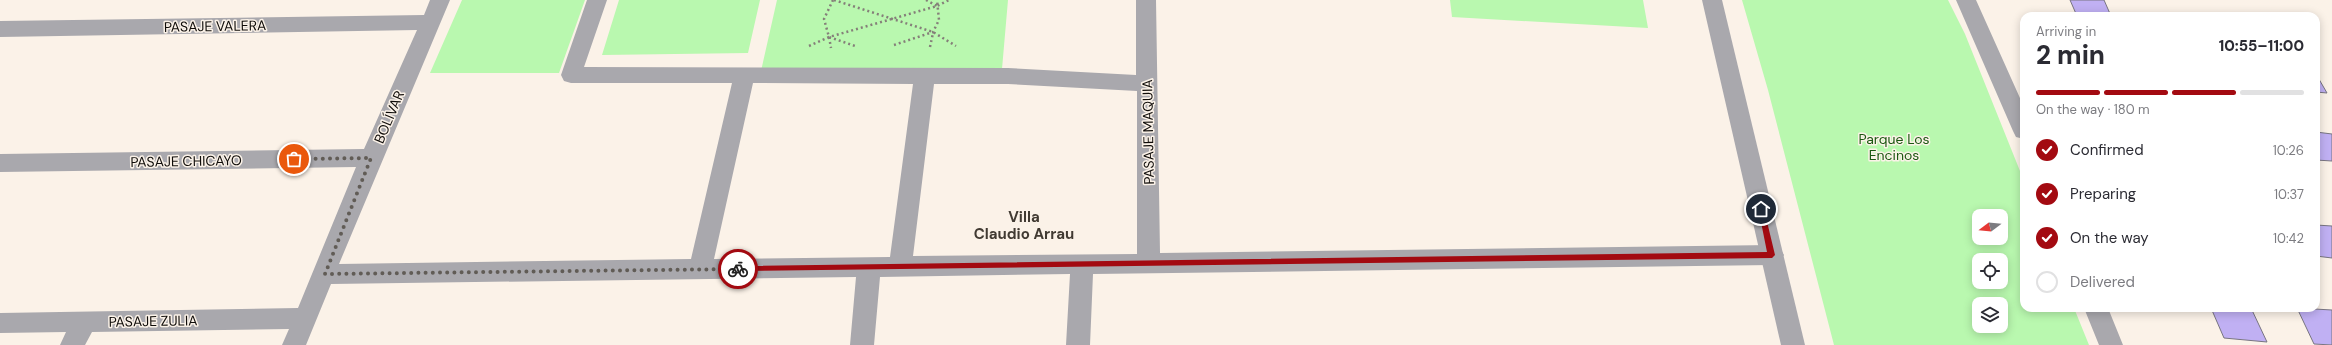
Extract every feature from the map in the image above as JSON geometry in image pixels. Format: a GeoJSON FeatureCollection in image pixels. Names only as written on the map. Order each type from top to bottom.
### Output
{"type":"FeatureCollection","features":[{"type":"Feature","properties":{"kind":"street","name":"BOLÍVAR"},"geometry":{"type":"LineString","coordinates":[[294,345],[325,274],[371,158],[440,0]]}},
{"type":"Feature","properties":{"kind":"street"},"geometry":{"type":"LineString","coordinates":[[597,0],[571,75],[744,76],[827,74],[1008,76],[1147,84]]}},
{"type":"Feature","properties":{"kind":"street","name":"PASAJE MAQUIA"},"geometry":{"type":"LineString","coordinates":[[1146,0],[1149,263]]}},
{"type":"Feature","properties":{"kind":"street"},"geometry":{"type":"LineString","coordinates":[[1712,0],[1793,345]]}},
{"type":"Feature","properties":{"kind":"street"},"geometry":{"type":"LineString","coordinates":[[1966,0],[2020,122]]}},
{"type":"Feature","properties":{"kind":"street","name":"PASAJE VALERA"},"geometry":{"type":"LineString","coordinates":[[0,29],[430,22]]}},
{"type":"Feature","properties":{"kind":"street"},"geometry":{"type":"LineString","coordinates":[[900,266],[925,75]]}},
{"type":"Feature","properties":{"kind":"street"},"geometry":{"type":"LineString","coordinates":[[700,269],[744,76]]}},
{"type":"Feature","properties":{"kind":"street","name":"PASAJE CHICAYO"},"geometry":{"type":"LineString","coordinates":[[0,163],[371,158]]}},
{"type":"Feature","properties":{"kind":"street"},"geometry":{"type":"LineString","coordinates":[[325,274],[1772,255]]}},
{"type":"Feature","properties":{"kind":"street"},"geometry":{"type":"LineString","coordinates":[[1078,345],[1082,264]]}},
{"type":"Feature","properties":{"kind":"street"},"geometry":{"type":"LineString","coordinates":[[862,345],[869,267]]}},
{"type":"Feature","properties":{"kind":"street"},"geometry":{"type":"LineString","coordinates":[[2098,312],[2111,345]]}},
{"type":"Feature","properties":{"kind":"street","name":"PASAJE ZULIA"},"geometry":{"type":"LineString","coordinates":[[0,323],[306,318]]}},
{"type":"Feature","properties":{"kind":"street"},"geometry":{"type":"LineString","coordinates":[[72,345],[85,322]]}},
{"type":"Feature","properties":{"kind":"path"},"geometry":{"type":"LineString","coordinates":[[829,37],[824,19],[834,0],[933,32],[960,48]]}},
{"type":"Feature","properties":{"kind":"path"},"geometry":{"type":"LineString","coordinates":[[926,0],[937,6]]}},
{"type":"Feature","properties":{"kind":"path"},"geometry":{"type":"LineString","coordinates":[[890,45],[933,32],[940,20],[937,0]]}},
{"type":"Feature","properties":{"kind":"path"},"geometry":{"type":"LineString","coordinates":[[808,46],[829,37],[937,6],[949,0]]}},
{"type":"Feature","properties":{"kind":"path"},"geometry":{"type":"LineString","coordinates":[[829,37],[862,48]]}},
{"type":"Feature","properties":{"kind":"green space"},"geometry":{"type":"Polygon","coordinates":[[[462,0],[585,0],[559,73],[430,73],[462,0]]]}},
{"type":"Feature","properties":{"kind":"green space"},"geometry":{"type":"Polygon","coordinates":[[[619,0],[760,0],[748,53],[602,55],[619,0]]]}},
{"type":"Feature","properties":{"kind":"green space"},"geometry":{"type":"Polygon","coordinates":[[[777,0],[1008,0],[1002,69],[761,71],[777,0]]]}},
{"type":"Feature","properties":{"kind":"green space"},"geometry":{"type":"Polygon","coordinates":[[[1450,0],[1643,0],[1648,28],[1452,17],[1450,0]]]}},
{"type":"Feature","properties":{"kind":"green space","name":"Parque Los Encinos"},"geometry":{"type":"Polygon","coordinates":[[[1742,0],[1948,0],[1965,34],[2020,171],[2020,312],[2076,312],[2089,345],[1834,345],[1768,90],[1742,0]]]}},
{"type":"Feature","properties":{"kind":"building"},"geometry":{"type":"Polygon","coordinates":[[[2070,0],[2104,0],[2109,12],[2075,12],[2070,0]]]}},
{"type":"Feature","properties":{"kind":"building"},"geometry":{"type":"Polygon","coordinates":[[[2320,81],[2327,93],[2320,92],[2320,81]]]}},
{"type":"Feature","properties":{"kind":"building"},"geometry":{"type":"Polygon","coordinates":[[[2320,132],[2332,134],[2332,161],[2320,160],[2320,132]]]}},
{"type":"Feature","properties":{"kind":"building"},"geometry":{"type":"Polygon","coordinates":[[[2320,225],[2332,226],[2332,258],[2320,256],[2320,225]]]}},
{"type":"Feature","properties":{"kind":"building"},"geometry":{"type":"Polygon","coordinates":[[[2320,309],[2332,310],[2332,345],[2314,344],[2299,312],[2320,312],[2320,309]]]}},
{"type":"Feature","properties":{"kind":"building"},"geometry":{"type":"Polygon","coordinates":[[[2213,312],[2253,312],[2267,342],[2224,338],[2213,312]]]}},
{"type":"Feature","properties":{"kind":"way so far"},"geometry":{"type":"LineString","coordinates":[[294,159],[371,158],[325,274],[738,269]]}},
{"type":"Feature","properties":{"kind":"district","name":"Villa Claudio Arrau"},"geometry":{"type":"Point","coordinates":[1024,226]}},
{"type":"Feature","properties":{"kind":"route"},"geometry":{"type":"LineString","coordinates":[[738,269],[1772,255],[1761,209]]}}]}
